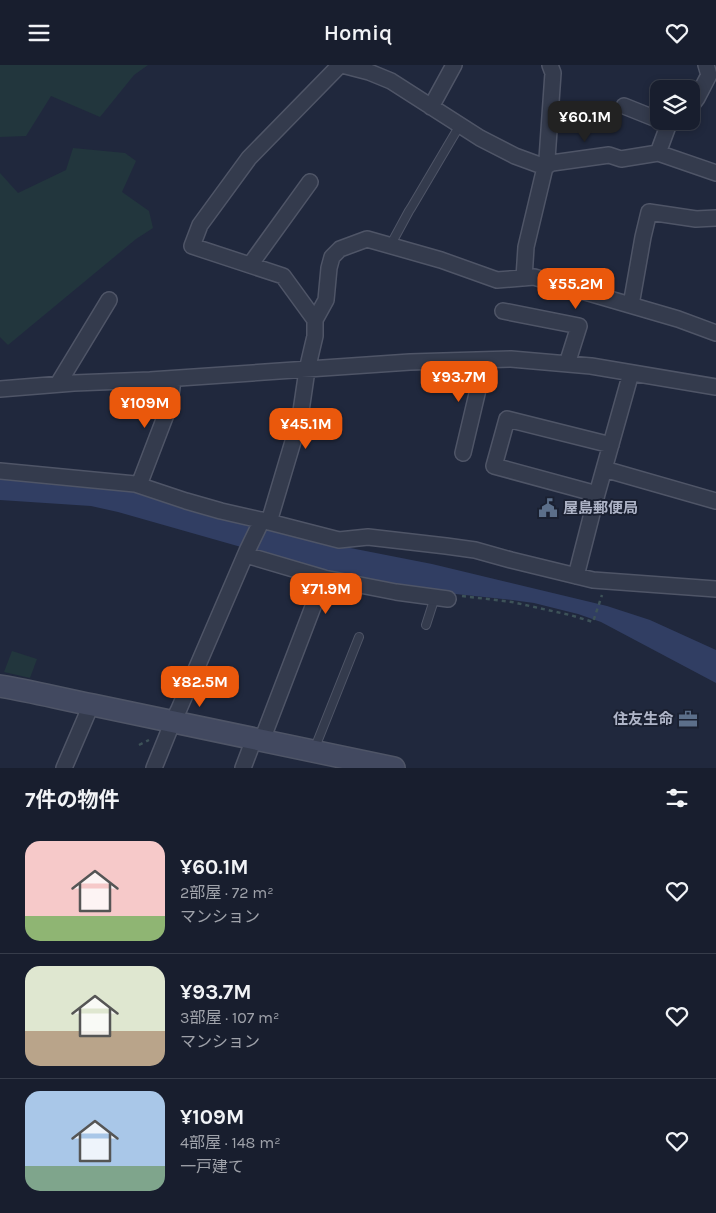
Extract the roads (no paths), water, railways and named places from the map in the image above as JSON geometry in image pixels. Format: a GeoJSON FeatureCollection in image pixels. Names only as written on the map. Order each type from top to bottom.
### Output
{"type":"FeatureCollection","features":[{"type":"Feature","properties":{"kind":"main road"},"geometry":{"type":"LineString","coordinates":[[0,686],[394,768]]}},
{"type":"Feature","properties":{"kind":"street"},"geometry":{"type":"LineString","coordinates":[[315,321],[284,276],[192,246],[200,225],[248,158],[341,65],[369,72],[391,81],[480,138],[515,156],[545,167],[552,163],[609,155],[621,159],[658,153],[716,173]]}},
{"type":"Feature","properties":{"kind":"street"},"geometry":{"type":"LineString","coordinates":[[431,107],[454,65]]}},
{"type":"Feature","properties":{"kind":"street"},"geometry":{"type":"LineString","coordinates":[[524,278],[526,247],[547,159],[553,73],[550,65]]}},
{"type":"Feature","properties":{"kind":"street"},"geometry":{"type":"LineString","coordinates":[[700,92],[708,75],[706,65]]}},
{"type":"Feature","properties":{"kind":"street"},"geometry":{"type":"LineString","coordinates":[[624,106],[650,116]]}},
{"type":"Feature","properties":{"kind":"street"},"geometry":{"type":"LineString","coordinates":[[658,153],[663,130]]}},
{"type":"Feature","properties":{"kind":"street"},"geometry":{"type":"LineString","coordinates":[[250,265],[310,183]]}},
{"type":"Feature","properties":{"kind":"street"},"geometry":{"type":"LineString","coordinates":[[631,305],[649,212],[696,219],[716,218]]}},
{"type":"Feature","properties":{"kind":"street"},"geometry":{"type":"LineString","coordinates":[[154,768],[246,553],[264,522],[300,417],[307,370],[315,336],[315,321],[326,300],[332,257],[340,249],[367,239],[441,260],[497,280],[534,277],[678,319],[716,333]]}},
{"type":"Feature","properties":{"kind":"street"},"geometry":{"type":"LineString","coordinates":[[58,385],[109,300]]}},
{"type":"Feature","properties":{"kind":"street"},"geometry":{"type":"LineString","coordinates":[[503,311],[579,327],[567,364]]}},
{"type":"Feature","properties":{"kind":"street"},"geometry":{"type":"LineString","coordinates":[[0,389],[410,362],[511,359],[591,367],[716,387]]}},
{"type":"Feature","properties":{"kind":"street"},"geometry":{"type":"LineString","coordinates":[[463,453],[485,360]]}},
{"type":"Feature","properties":{"kind":"street"},"geometry":{"type":"LineString","coordinates":[[576,576],[631,373]]}},
{"type":"Feature","properties":{"kind":"street"},"geometry":{"type":"LineString","coordinates":[[139,485],[170,405],[173,379]]}},
{"type":"Feature","properties":{"kind":"street"},"geometry":{"type":"LineString","coordinates":[[597,494],[494,466],[507,419],[611,445]]}},
{"type":"Feature","properties":{"kind":"street"},"geometry":{"type":"LineString","coordinates":[[604,469],[716,501]]}},
{"type":"Feature","properties":{"kind":"street"},"geometry":{"type":"LineString","coordinates":[[0,471],[139,485],[221,511],[339,540],[368,537],[475,550],[593,580],[716,589]]}},
{"type":"Feature","properties":{"kind":"street"},"geometry":{"type":"LineString","coordinates":[[246,553],[324,578],[396,592],[442,598]]}},
{"type":"Feature","properties":{"kind":"street"},"geometry":{"type":"LineString","coordinates":[[243,768],[258,739],[324,578]]}},
{"type":"Feature","properties":{"kind":"street"},"geometry":{"type":"LineString","coordinates":[[64,768],[91,705]]}},
{"type":"Feature","properties":{"kind":"lane"},"geometry":{"type":"LineString","coordinates":[[390,246],[460,125]]}},
{"type":"Feature","properties":{"kind":"lane"},"geometry":{"type":"LineString","coordinates":[[426,625],[442,598]]}},
{"type":"Feature","properties":{"kind":"lane"},"geometry":{"type":"LineString","coordinates":[[313,752],[359,637]]}},
{"type":"Feature","properties":{"kind":"water"},"geometry":{"type":"Polygon","coordinates":[[[0,478],[19,481],[42,479],[124,487],[330,544],[432,564],[607,606],[650,620],[716,650],[716,683],[601,622],[578,614],[534,603],[446,593],[350,578],[91,506],[0,500],[0,478]]]}},
{"type":"Feature","properties":{"kind":"place","name":"屋島郵便局"},"geometry":{"type":"Point","coordinates":[548,508]}},
{"type":"Feature","properties":{"kind":"place","name":"住友生命"},"geometry":{"type":"Point","coordinates":[688,719]}}]}
